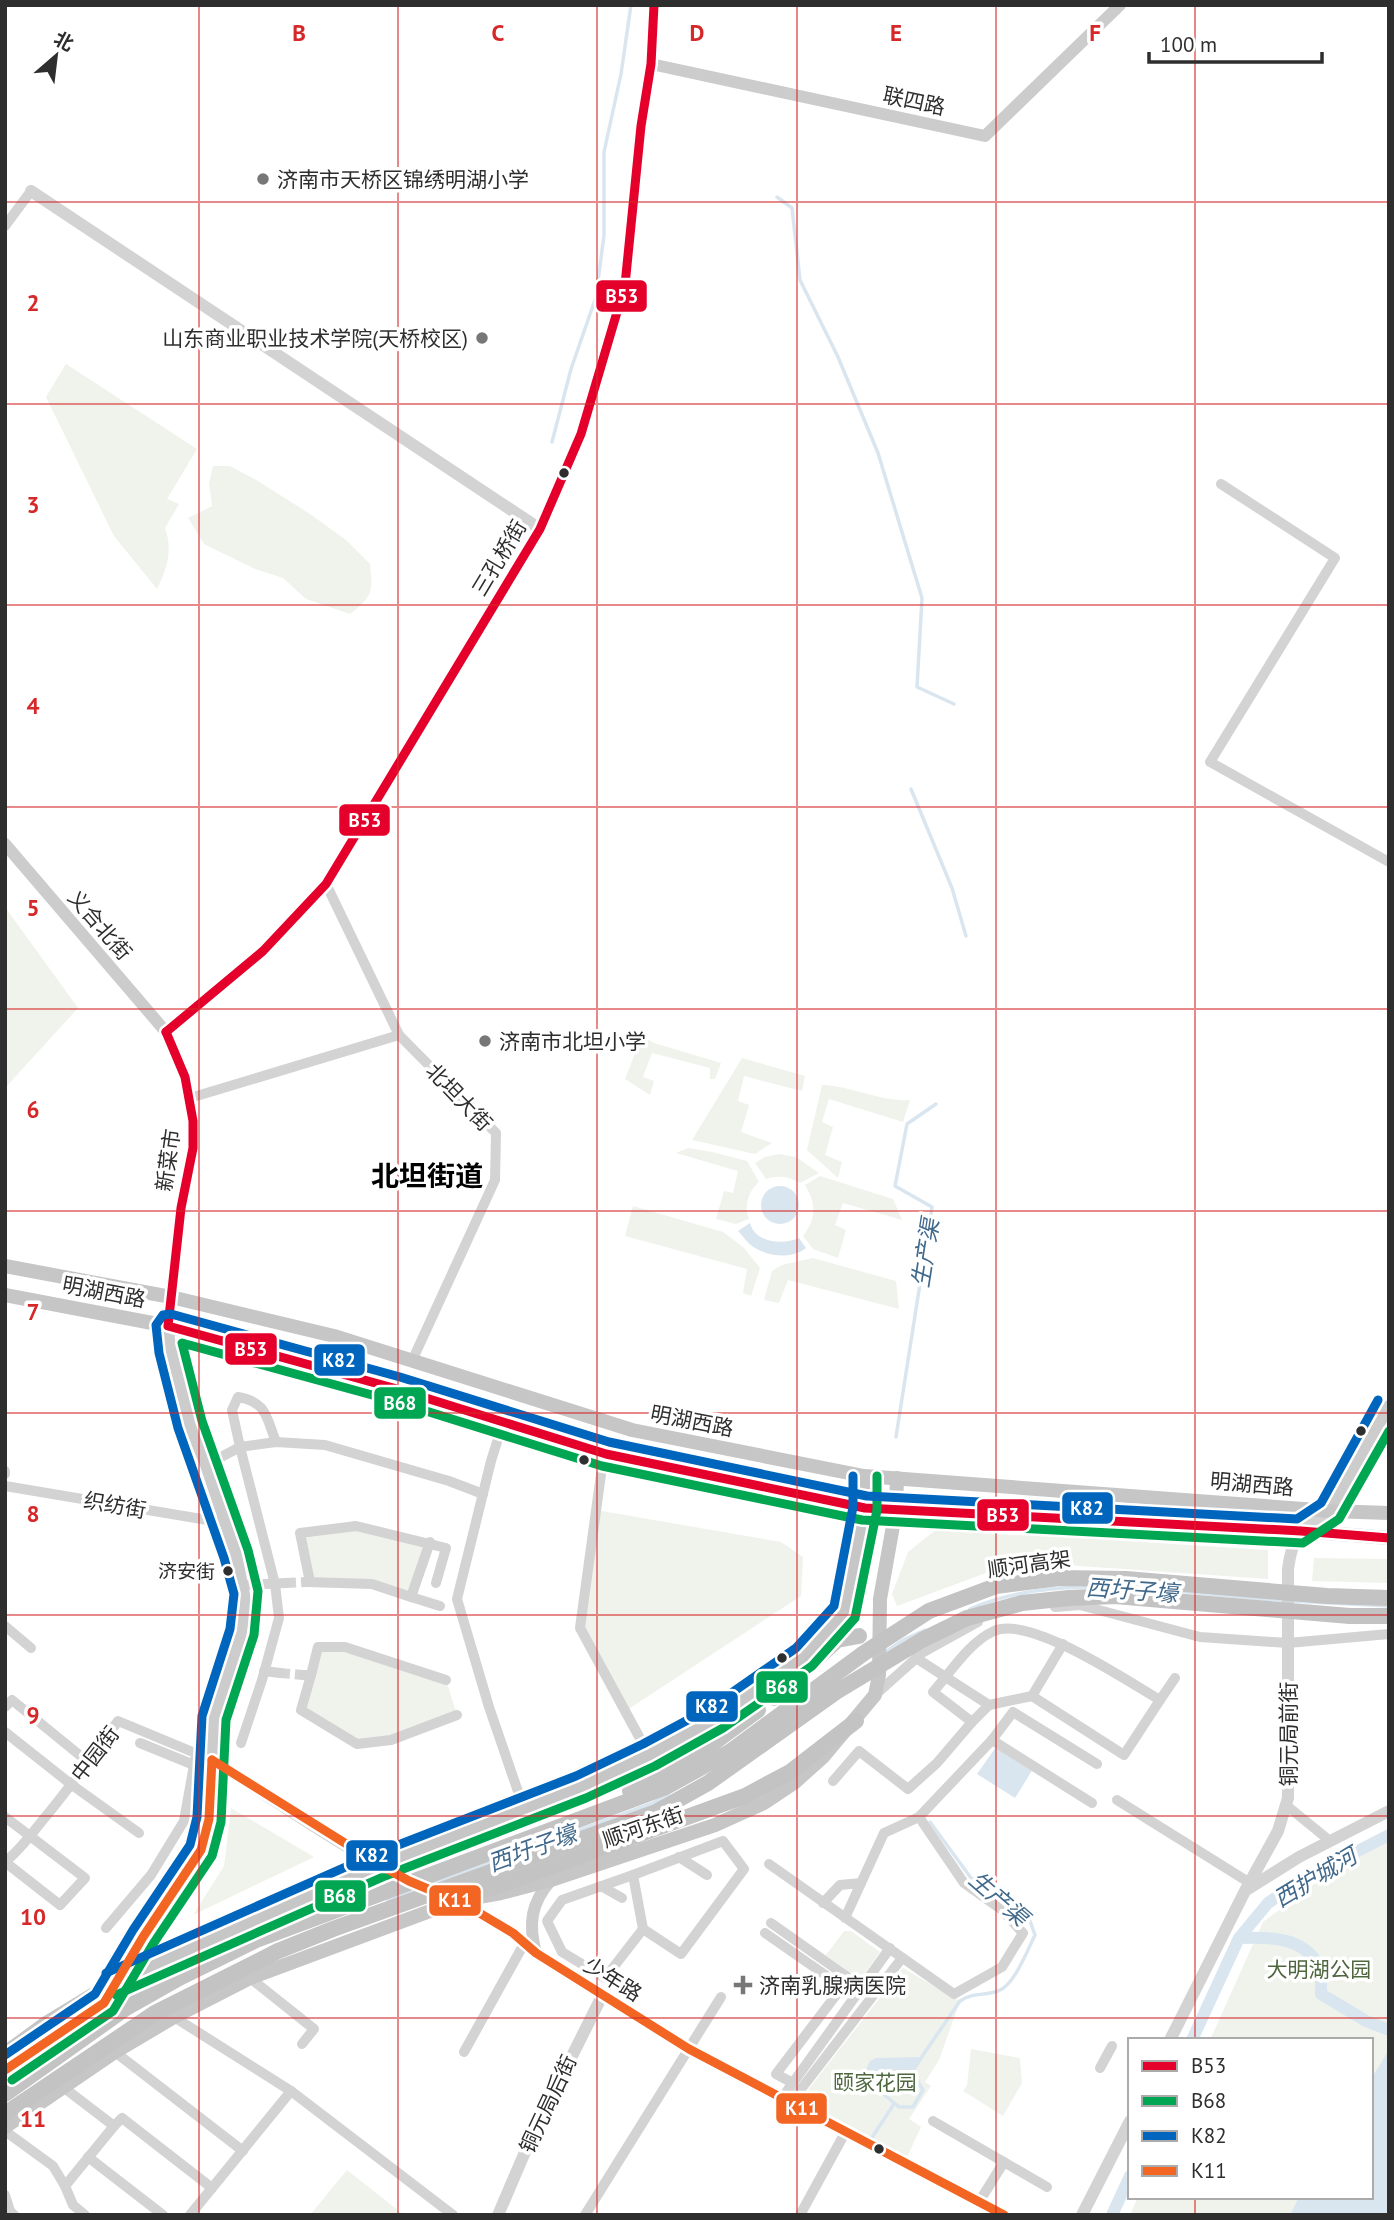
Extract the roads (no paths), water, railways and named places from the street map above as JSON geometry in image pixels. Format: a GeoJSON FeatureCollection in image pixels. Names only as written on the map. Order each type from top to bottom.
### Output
{"type":"FeatureCollection","features":[{"type":"Feature","properties":{"kind":"highway","name":"顺河高架"},"geometry":{"type":"LineString","coordinates":[[5,2094],[125,2008],[256,1940],[666,1787],[731,1751],[864,1653],[929,1611],[996,1586],[1059,1577],[1126,1579],[1327,1596],[1389,1598]]}},
{"type":"Feature","properties":{"kind":"highway","name":"顺河高架"},"geometry":{"type":"LineString","coordinates":[[5,2115],[155,2013],[278,1951],[656,1812],[708,1783],[836,1692],[922,1640],[967,1618],[1021,1603],[1115,1596],[1350,1616],[1389,1616]]}},
{"type":"Feature","properties":{"kind":"highway"},"geometry":{"type":"LineString","coordinates":[[404,1884],[476,1849],[636,1789],[701,1752],[758,1710],[837,1640],[859,1636]]}},
{"type":"Feature","properties":{"kind":"highway"},"geometry":{"type":"LineString","coordinates":[[774,1698],[804,1657]]}},
{"type":"Feature","properties":{"kind":"highway"},"geometry":{"type":"LineString","coordinates":[[407,1903],[480,1891],[745,1796],[790,1772],[856,1721]]}},
{"type":"Feature","properties":{"kind":"main road","name":"联四路"},"geometry":{"type":"LineString","coordinates":[[651,64],[985,136],[1120,5]]}},
{"type":"Feature","properties":{"kind":"main road","name":"三孔桥街"},"geometry":{"type":"LineString","coordinates":[[166,1032],[263,951],[326,884],[540,529],[581,434],[625,285],[641,125],[651,64],[651,7]]}},
{"type":"Feature","properties":{"kind":"main road","name":"义合北街"},"geometry":{"type":"LineString","coordinates":[[5,844],[166,1032]]}},
{"type":"Feature","properties":{"kind":"main road","name":"新菜市"},"geometry":{"type":"LineString","coordinates":[[166,1032],[177,1054],[190,1098],[192,1148],[181,1208],[171,1297]]}},
{"type":"Feature","properties":{"kind":"main road","name":"明湖西路"},"geometry":{"type":"LineString","coordinates":[[5,1266],[171,1297],[334,1336],[632,1430],[864,1476],[1330,1511],[1389,1513]]}},
{"type":"Feature","properties":{"kind":"main road","name":"明湖西路"},"geometry":{"type":"LineString","coordinates":[[5,1295],[168,1325],[397,1389],[606,1454],[864,1508],[1389,1538]]}},
{"type":"Feature","properties":{"kind":"main road"},"geometry":{"type":"LineString","coordinates":[[117,1980],[201,1850],[209,1819],[214,1718],[242,1632],[246,1605],[244,1585],[180,1388],[168,1325],[171,1297]]}},
{"type":"Feature","properties":{"kind":"main road"},"geometry":{"type":"LineString","coordinates":[[1330,1511],[1389,1406]]}},
{"type":"Feature","properties":{"kind":"main road"},"geometry":{"type":"LineString","coordinates":[[5,2053],[46,2023],[117,1980],[380,1865],[581,1787],[649,1755],[716,1718],[804,1657],[845,1612],[864,1508],[864,1476]]}},
{"type":"Feature","properties":{"kind":"main road","name":"顺河东街"},"geometry":{"type":"LineString","coordinates":[[5,2132],[63,2087],[115,2053],[174,2017],[250,1978],[457,1900],[501,1893],[551,1880],[716,1825],[764,1803],[794,1783],[823,1757],[876,1695],[879,1675],[880,1600],[896,1509],[898,1478]]}},
{"type":"Feature","properties":{"kind":"main road"},"geometry":{"type":"LineString","coordinates":[[823,1635],[859,1636],[873,1647],[879,1675]]}},
{"type":"Feature","properties":{"kind":"main road","name":"少年路"},"geometry":{"type":"LineString","coordinates":[[212,1760],[380,1865],[404,1884],[457,1900],[525,1942],[536,1953],[602,1996],[689,2049],[1004,2215]]}},
{"type":"Feature","properties":{"kind":"main road"},"geometry":{"type":"LineString","coordinates":[[536,1953],[530,1929],[532,1912],[540,1892],[551,1880]]}},
{"type":"Feature","properties":{"kind":"street"},"geometry":{"type":"LineString","coordinates":[[5,226],[31,191],[540,529]]}},
{"type":"Feature","properties":{"kind":"street"},"geometry":{"type":"LineString","coordinates":[[1221,484],[1335,558],[1210,762],[1389,862]]}},
{"type":"Feature","properties":{"kind":"street","name":"北坦大街"},"geometry":{"type":"LineString","coordinates":[[326,884],[398,1035],[496,1133],[495,1180],[412,1361]]}},
{"type":"Feature","properties":{"kind":"street"},"geometry":{"type":"LineString","coordinates":[[190,1098],[398,1035]]}},
{"type":"Feature","properties":{"kind":"street"},"geometry":{"type":"LineString","coordinates":[[241,1744],[279,1618],[281,1584],[240,1447],[232,1410],[238,1397],[254,1400],[262,1407],[276,1442]]}},
{"type":"Feature","properties":{"kind":"street"},"geometry":{"type":"LineString","coordinates":[[503,1423],[457,1599],[489,1707],[524,1809]]}},
{"type":"Feature","properties":{"kind":"street"},"geometry":{"type":"LineString","coordinates":[[206,1465],[240,1447],[276,1442],[325,1445],[449,1481],[483,1494]]}},
{"type":"Feature","properties":{"kind":"street"},"geometry":{"type":"LineString","coordinates":[[606,1454],[580,1628],[649,1755]]}},
{"type":"Feature","properties":{"kind":"street","name":"织纺街"},"geometry":{"type":"LineString","coordinates":[[5,1486],[225,1523]]}},
{"type":"Feature","properties":{"kind":"street"},"geometry":{"type":"LineString","coordinates":[[1301,1531],[1330,1511]]}},
{"type":"Feature","properties":{"kind":"street"},"geometry":{"type":"LineString","coordinates":[[436,1583],[446,1548],[430,1542],[356,1526],[300,1533],[308,1582],[372,1584],[440,1606]]}},
{"type":"Feature","properties":{"kind":"street","name":"铜元局前街"},"geometry":{"type":"LineString","coordinates":[[1171,2038],[1278,1831],[1288,1798],[1288,1569],[1291,1549],[1301,1531]]}},
{"type":"Feature","properties":{"kind":"street"},"geometry":{"type":"LineString","coordinates":[[411,1597],[430,1542]]}},
{"type":"Feature","properties":{"kind":"street"},"geometry":{"type":"LineString","coordinates":[[244,1585],[281,1584]]}},
{"type":"Feature","properties":{"kind":"street"},"geometry":{"type":"LineString","coordinates":[[876,1695],[916,1658],[974,1623],[1027,1609],[1080,1605],[1200,1637],[1288,1643],[1389,1634]]}},
{"type":"Feature","properties":{"kind":"street"},"geometry":{"type":"LineString","coordinates":[[5,1626],[31,1648]]}},
{"type":"Feature","properties":{"kind":"street"},"geometry":{"type":"LineString","coordinates":[[972,1722],[933,1692],[975,1644],[994,1630],[1016,1628],[1063,1644],[1160,1700]]}},
{"type":"Feature","properties":{"kind":"street"},"geometry":{"type":"LineString","coordinates":[[833,1781],[859,1751],[908,1789],[937,1763],[989,1705],[1032,1696],[1046,1677],[1063,1644]]}},
{"type":"Feature","properties":{"kind":"street"},"geometry":{"type":"LineString","coordinates":[[446,1680],[345,1647],[318,1647],[307,1675],[301,1710],[358,1744],[391,1740],[457,1715]]}},
{"type":"Feature","properties":{"kind":"street"},"geometry":{"type":"LineString","coordinates":[[916,1658],[989,1705]]}},
{"type":"Feature","properties":{"kind":"street"},"geometry":{"type":"LineString","coordinates":[[264,1671],[280,1673]]}},
{"type":"Feature","properties":{"kind":"street"},"geometry":{"type":"LineString","coordinates":[[1032,1696],[1124,1755],[1175,1678]]}},
{"type":"Feature","properties":{"kind":"street"},"geometry":{"type":"LineString","coordinates":[[5,1707],[12,1700],[88,1762]]}},
{"type":"Feature","properties":{"kind":"street"},"geometry":{"type":"LineString","coordinates":[[845,1918],[884,1833],[919,1817],[992,1740],[1013,1712],[1097,1764]]}},
{"type":"Feature","properties":{"kind":"street","name":"中园街"},"geometry":{"type":"LineString","coordinates":[[5,1862],[19,1851],[72,1785],[118,1721],[212,1760]]}},
{"type":"Feature","properties":{"kind":"street"},"geometry":{"type":"LineString","coordinates":[[5,1731],[72,1785],[139,1833]]}},
{"type":"Feature","properties":{"kind":"street"},"geometry":{"type":"LineString","coordinates":[[992,1740],[1092,1804]]}},
{"type":"Feature","properties":{"kind":"street"},"geometry":{"type":"LineString","coordinates":[[139,1743],[194,1765]]}},
{"type":"Feature","properties":{"kind":"street"},"geometry":{"type":"LineString","coordinates":[[106,1928],[151,1875],[184,1821],[195,1751]]}},
{"type":"Feature","properties":{"kind":"street"},"geometry":{"type":"LineString","coordinates":[[1117,1800],[1247,1887],[1298,1857],[1389,1811]]}},
{"type":"Feature","properties":{"kind":"street"},"geometry":{"type":"LineString","coordinates":[[1286,1805],[1329,1841]]}},
{"type":"Feature","properties":{"kind":"street"},"geometry":{"type":"LineString","coordinates":[[5,1817],[85,1878],[60,1905],[5,1862]]}},
{"type":"Feature","properties":{"kind":"street"},"geometry":{"type":"LineString","coordinates":[[769,1864],[954,1994],[1002,1967],[1023,1933],[1002,1910],[964,1883],[919,1817]]}},
{"type":"Feature","properties":{"kind":"street"},"geometry":{"type":"LineString","coordinates":[[633,1875],[643,1929],[681,1954],[744,1869],[723,1841],[716,1825]]}},
{"type":"Feature","properties":{"kind":"street"},"geometry":{"type":"LineString","coordinates":[[605,1978],[562,1952],[547,1921],[562,1900],[723,1841]]}},
{"type":"Feature","properties":{"kind":"street"},"geometry":{"type":"LineString","coordinates":[[679,1857],[707,1875]]}},
{"type":"Feature","properties":{"kind":"street"},"geometry":{"type":"LineString","coordinates":[[822,1903],[840,1885],[861,1883]]}},
{"type":"Feature","properties":{"kind":"street"},"geometry":{"type":"LineString","coordinates":[[601,1886],[622,1898]]}},
{"type":"Feature","properties":{"kind":"street"},"geometry":{"type":"LineString","coordinates":[[771,1923],[849,1978],[776,2074],[793,2083]]}},
{"type":"Feature","properties":{"kind":"street"},"geometry":{"type":"LineString","coordinates":[[602,1996],[605,1978],[643,1929]]}},
{"type":"Feature","properties":{"kind":"street"},"geometry":{"type":"LineString","coordinates":[[765,1933],[844,1988]]}},
{"type":"Feature","properties":{"kind":"street"},"geometry":{"type":"LineString","coordinates":[[464,2052],[525,1942]]}},
{"type":"Feature","properties":{"kind":"street"},"geometry":{"type":"LineString","coordinates":[[787,2100],[793,2083],[890,1948]]}},
{"type":"Feature","properties":{"kind":"street"},"geometry":{"type":"LineString","coordinates":[[787,2100],[902,1958]]}},
{"type":"Feature","properties":{"kind":"street"},"geometry":{"type":"LineString","coordinates":[[250,1978],[314,2029],[302,2045]]}},
{"type":"Feature","properties":{"kind":"street","name":"铜元局后街"},"geometry":{"type":"LineString","coordinates":[[498,2215],[531,2138],[602,1996]]}},
{"type":"Feature","properties":{"kind":"street"},"geometry":{"type":"LineString","coordinates":[[585,2215],[721,1997]]}},
{"type":"Feature","properties":{"kind":"street"},"geometry":{"type":"LineString","coordinates":[[174,2017],[291,2091],[453,2215]]}},
{"type":"Feature","properties":{"kind":"street"},"geometry":{"type":"LineString","coordinates":[[1100,2068],[1112,2046]]}},
{"type":"Feature","properties":{"kind":"street"},"geometry":{"type":"LineString","coordinates":[[115,2053],[243,2151]]}},
{"type":"Feature","properties":{"kind":"street"},"geometry":{"type":"LineString","coordinates":[[63,2087],[114,2126]]}},
{"type":"Feature","properties":{"kind":"street"},"geometry":{"type":"LineString","coordinates":[[190,2215],[291,2091]]}},
{"type":"Feature","properties":{"kind":"street"},"geometry":{"type":"LineString","coordinates":[[65,2186],[122,2118],[212,2188]]}},
{"type":"Feature","properties":{"kind":"street"},"geometry":{"type":"LineString","coordinates":[[933,2121],[1047,2187]]}},
{"type":"Feature","properties":{"kind":"street"},"geometry":{"type":"LineString","coordinates":[[1082,2215],[1128,2125]]}},
{"type":"Feature","properties":{"kind":"street"},"geometry":{"type":"LineString","coordinates":[[800,2215],[846,2131]]}},
{"type":"Feature","properties":{"kind":"street"},"geometry":{"type":"LineString","coordinates":[[5,2132],[53,2166],[73,2206],[85,2215]]}},
{"type":"Feature","properties":{"kind":"street"},"geometry":{"type":"LineString","coordinates":[[89,2157],[163,2215]]}},
{"type":"Feature","properties":{"kind":"street"},"geometry":{"type":"LineString","coordinates":[[979,2202],[1004,2162]]}},
{"type":"Feature","properties":{"kind":"street"},"geometry":{"type":"LineString","coordinates":[[5,2195],[14,2215]]}},
{"type":"Feature","properties":{"kind":"waterway"},"geometry":{"type":"LineString","coordinates":[[552,442],[571,369],[596,297],[604,235],[604,152],[621,74],[631,5]]}},
{"type":"Feature","properties":{"kind":"waterway"},"geometry":{"type":"LineString","coordinates":[[777,197],[792,208],[800,280],[838,357],[878,453],[922,598],[917,687],[954,704]]}},
{"type":"Feature","properties":{"kind":"waterway","name":"生产渠"},"geometry":{"type":"LineString","coordinates":[[911,789],[952,888],[966,936]]}},
{"type":"Feature","properties":{"kind":"waterway","name":"生产渠"},"geometry":{"type":"LineString","coordinates":[[896,1437],[932,1207],[895,1186],[907,1124],[936,1104]]}},
{"type":"Feature","properties":{"kind":"waterway","name":"西圩子壕"},"geometry":{"type":"LineString","coordinates":[[970,1609],[1010,1596],[1051,1589],[1134,1587]]}},
{"type":"Feature","properties":{"kind":"waterway","name":"西圩子壕"},"geometry":{"type":"LineString","coordinates":[[1156,1589],[1284,1601]]}},
{"type":"Feature","properties":{"kind":"waterway","name":"西圩子壕"},"geometry":{"type":"LineString","coordinates":[[1292,1601],[1389,1606]]}},
{"type":"Feature","properties":{"kind":"waterway","name":"西圩子壕"},"geometry":{"type":"LineString","coordinates":[[887,1651],[925,1630]]}},
{"type":"Feature","properties":{"kind":"waterway","name":"西圩子壕"},"geometry":{"type":"LineString","coordinates":[[430,1885],[653,1803],[668,1794]]}},
{"type":"Feature","properties":{"kind":"waterway","name":"生产渠"},"geometry":{"type":"LineString","coordinates":[[921,2058],[960,2001],[970,1996],[998,1991],[1010,1982],[1035,1935],[1030,1921],[971,1878],[930,1822]]}},
{"type":"Feature","properties":{"kind":"waterway","name":"西护城河"},"geometry":{"type":"LineString","coordinates":[[1193,2038],[1239,1938],[1268,1903],[1301,1880],[1389,1835]]}},
{"type":"Feature","properties":{"kind":"waterway","name":"西圩子壕"},"geometry":{"type":"LineString","coordinates":[[388,1901],[420,1889]]}},
{"type":"Feature","properties":{"kind":"waterway"},"geometry":{"type":"LineString","coordinates":[[1239,1938],[1284,1940],[1304,1949],[1319,1966],[1321,1994],[1366,2021],[1389,2030]]}},
{"type":"Feature","properties":{"kind":"waterway"},"geometry":{"type":"LineString","coordinates":[[868,2081],[899,2107],[913,2107],[923,2090],[913,2074]]}},
{"type":"Feature","properties":{"kind":"waterway"},"geometry":{"type":"LineString","coordinates":[[871,2139],[894,2104]]}},
{"type":"Feature","properties":{"kind":"waterway","name":"西护城河"},"geometry":{"type":"LineString","coordinates":[[1112,2215],[1128,2180]]}},
{"type":"Feature","properties":{"kind":"tunnel"},"geometry":{"type":"LineString","coordinates":[[286,1583],[306,1582]]}},
{"type":"Feature","properties":{"kind":"tunnel"},"geometry":{"type":"LineString","coordinates":[[280,1673],[303,1675]]}},
{"type":"Feature","properties":{"kind":"place","name":"济南市天桥区锦绣明湖小学"},"geometry":{"type":"Point","coordinates":[263,179]}},
{"type":"Feature","properties":{"kind":"place","name":"山东商业职业技术学院(天桥校区)"},"geometry":{"type":"Point","coordinates":[482,338]}},
{"type":"Feature","properties":{"kind":"place","name":"济南市北坦小学"},"geometry":{"type":"Point","coordinates":[485,1041]}},
{"type":"Feature","properties":{"kind":"place","name":"济安街"},"geometry":{"type":"Point","coordinates":[228,1571]}},
{"type":"Feature","properties":{"kind":"place","name":"济南乳腺病医院"},"geometry":{"type":"Point","coordinates":[743,1985]}},
{"type":"Feature","properties":{"kind":"district","name":"北坦街道"},"geometry":{"type":"Point","coordinates":[427,1175]}},
{"type":"Feature","properties":{"kind":"park label","name":"大明湖公园"},"geometry":{"type":"Point","coordinates":[1319,1969]}},
{"type":"Feature","properties":{"kind":"park label","name":"颐家花园"},"geometry":{"type":"Point","coordinates":[875,2082]}}]}
